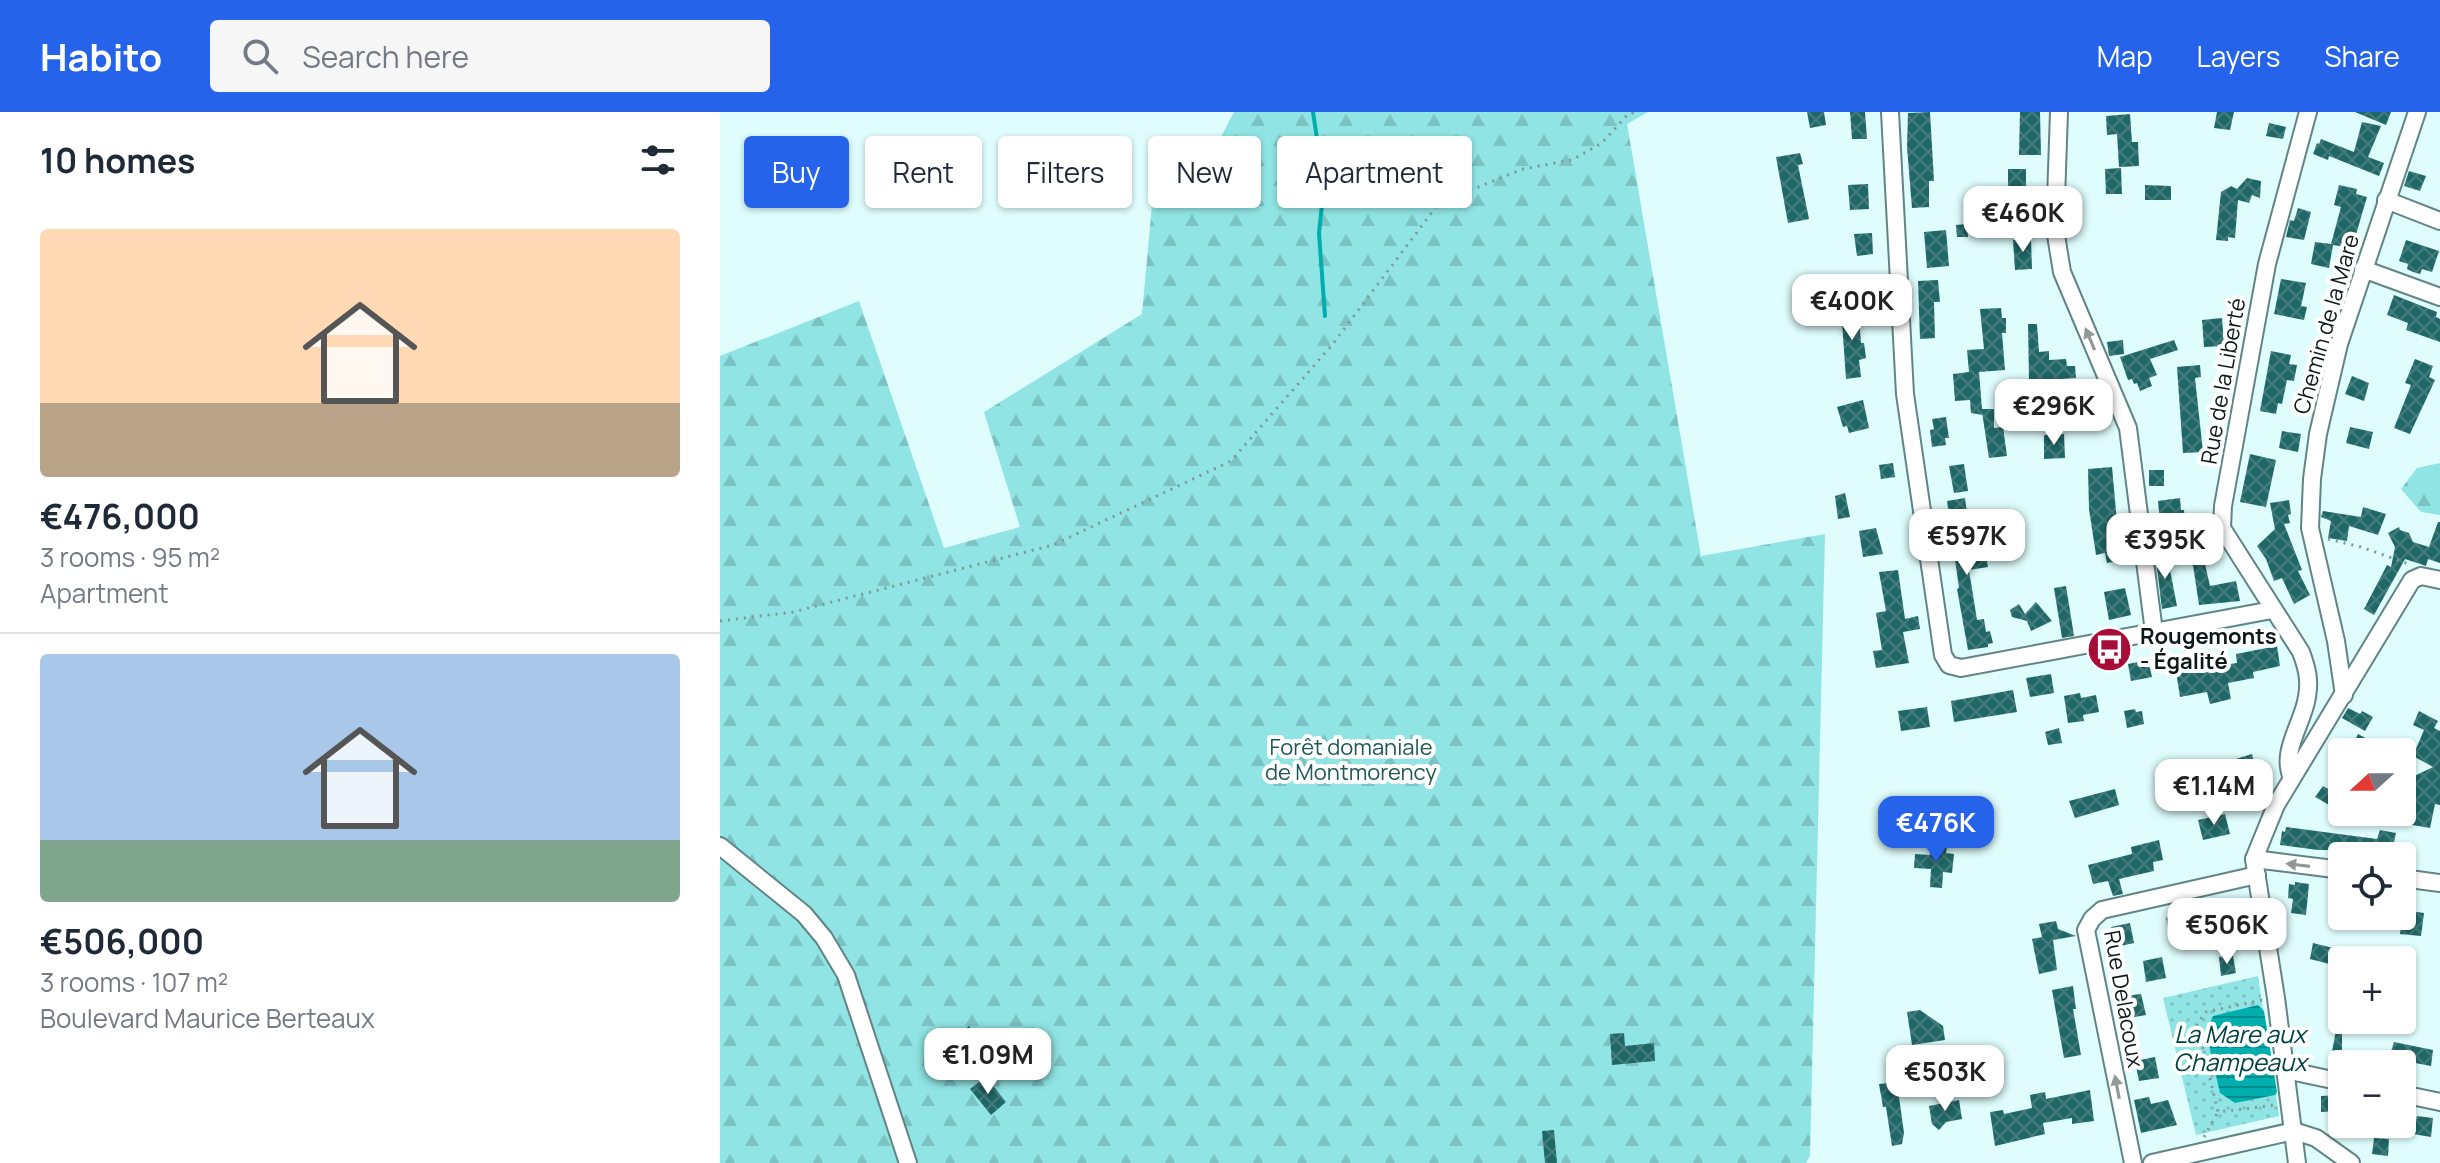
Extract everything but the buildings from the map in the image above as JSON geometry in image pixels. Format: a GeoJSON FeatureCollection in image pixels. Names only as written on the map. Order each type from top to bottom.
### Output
{"type":"FeatureCollection","features":[{"type":"Feature","properties":{"kind":"street"},"geometry":{"type":"LineString","coordinates":[[1890,112],[1905,394],[1943,655],[1949,665],[1961,668],[2272,610]]}},
{"type":"Feature","properties":{"kind":"street"},"geometry":{"type":"LineString","coordinates":[[2059,112],[2055,229],[2062,272],[2128,428],[2154,632]]}},
{"type":"Feature","properties":{"kind":"street","name":"Rue de la Liberté"},"geometry":{"type":"LineString","coordinates":[[2292,778],[2287,761],[2307,699],[2309,673],[2301,652],[2222,528],[2223,506],[2267,264],[2308,112]]}},
{"type":"Feature","properties":{"kind":"street","name":"Chemin de la Mare"},"geometry":{"type":"LineString","coordinates":[[2344,695],[2336,641],[2310,528],[2312,479],[2318,434],[2339,344],[2417,112]]}},
{"type":"Feature","properties":{"kind":"street"},"geometry":{"type":"LineString","coordinates":[[2386,200],[2440,221]]}},
{"type":"Feature","properties":{"kind":"street"},"geometry":{"type":"LineString","coordinates":[[2363,269],[2440,297]]}},
{"type":"Feature","properties":{"kind":"street"},"geometry":{"type":"LineString","coordinates":[[2297,1163],[2255,867],[2276,805],[2412,580],[2421,576],[2440,580]]}},
{"type":"Feature","properties":{"kind":"street"},"geometry":{"type":"LineString","coordinates":[[720,846],[804,914],[824,938],[846,975],[908,1163]]}},
{"type":"Feature","properties":{"kind":"street"},"geometry":{"type":"LineString","coordinates":[[2255,867],[2328,870]]}},
{"type":"Feature","properties":{"kind":"street","name":"Rue Delacoux"},"geometry":{"type":"LineString","coordinates":[[2133,1163],[2086,930],[2102,910],[2255,867]]}},
{"type":"Feature","properties":{"kind":"street"},"geometry":{"type":"LineString","coordinates":[[2416,880],[2440,883]]}},
{"type":"Feature","properties":{"kind":"street"},"geometry":{"type":"LineString","coordinates":[[2286,1070],[2328,1079]]}},
{"type":"Feature","properties":{"kind":"street"},"geometry":{"type":"LineString","coordinates":[[2416,1097],[2440,1102]]}},
{"type":"Feature","properties":{"kind":"street"},"geometry":{"type":"LineString","coordinates":[[2152,1163],[2294,1131],[2316,1138],[2351,1163]]}},
{"type":"Feature","properties":{"kind":"path"},"geometry":{"type":"LineString","coordinates":[[720,621],[793,612],[1053,545],[1231,461],[1332,345],[1439,203],[1523,169],[1572,160],[1602,143],[1628,114],[1636,112]]}},
{"type":"Feature","properties":{"kind":"path"},"geometry":{"type":"LineString","coordinates":[[2312,539],[2361,547],[2416,567],[2421,576]]}},
{"type":"Feature","properties":{"kind":"path"},"geometry":{"type":"LineString","coordinates":[[2206,1151],[2203,1138],[2218,1112],[2197,1024],[2206,1012],[2276,998]]}},
{"type":"Feature","properties":{"kind":"path"},"geometry":{"type":"LineString","coordinates":[[2218,1112],[2290,1103]]}},
{"type":"Feature","properties":{"kind":"green space","name":"Forêt domaniale de Montmorency"},"geometry":{"type":"Polygon","coordinates":[[[1234,112],[1648,112],[1627,124],[1701,556],[1825,534],[1810,1156],[1806,1163],[720,1163],[720,356],[859,301],[944,548],[1020,527],[984,412],[1142,314],[1152,208],[1261,208],[1261,136],[1221,136],[1234,112]]]}},
{"type":"Feature","properties":{"kind":"green space"},"geometry":{"type":"Polygon","coordinates":[[[2440,463],[2440,515],[2421,512],[2401,489],[2417,468],[2440,463]]]}},
{"type":"Feature","properties":{"kind":"green space"},"geometry":{"type":"Polygon","coordinates":[[[2258,976],[2279,1116],[2196,1135],[2163,998],[2258,976]]]}},
{"type":"Feature","properties":{"kind":"water","name":"La Mare aux Champeaux"},"geometry":{"type":"Polygon","coordinates":[[[2258,1005],[2264,1011],[2277,1092],[2235,1103],[2220,1093],[2206,1032],[2213,1016],[2258,1005]]]}},
{"type":"Feature","properties":{"kind":"waterway"},"geometry":{"type":"LineString","coordinates":[[1313,112],[1324,186],[1319,233],[1325,316]]}},
{"type":"Feature","properties":{"kind":"place","name":"Rougemonts - Égalité"},"geometry":{"type":"Point","coordinates":[2109,649]}}]}
